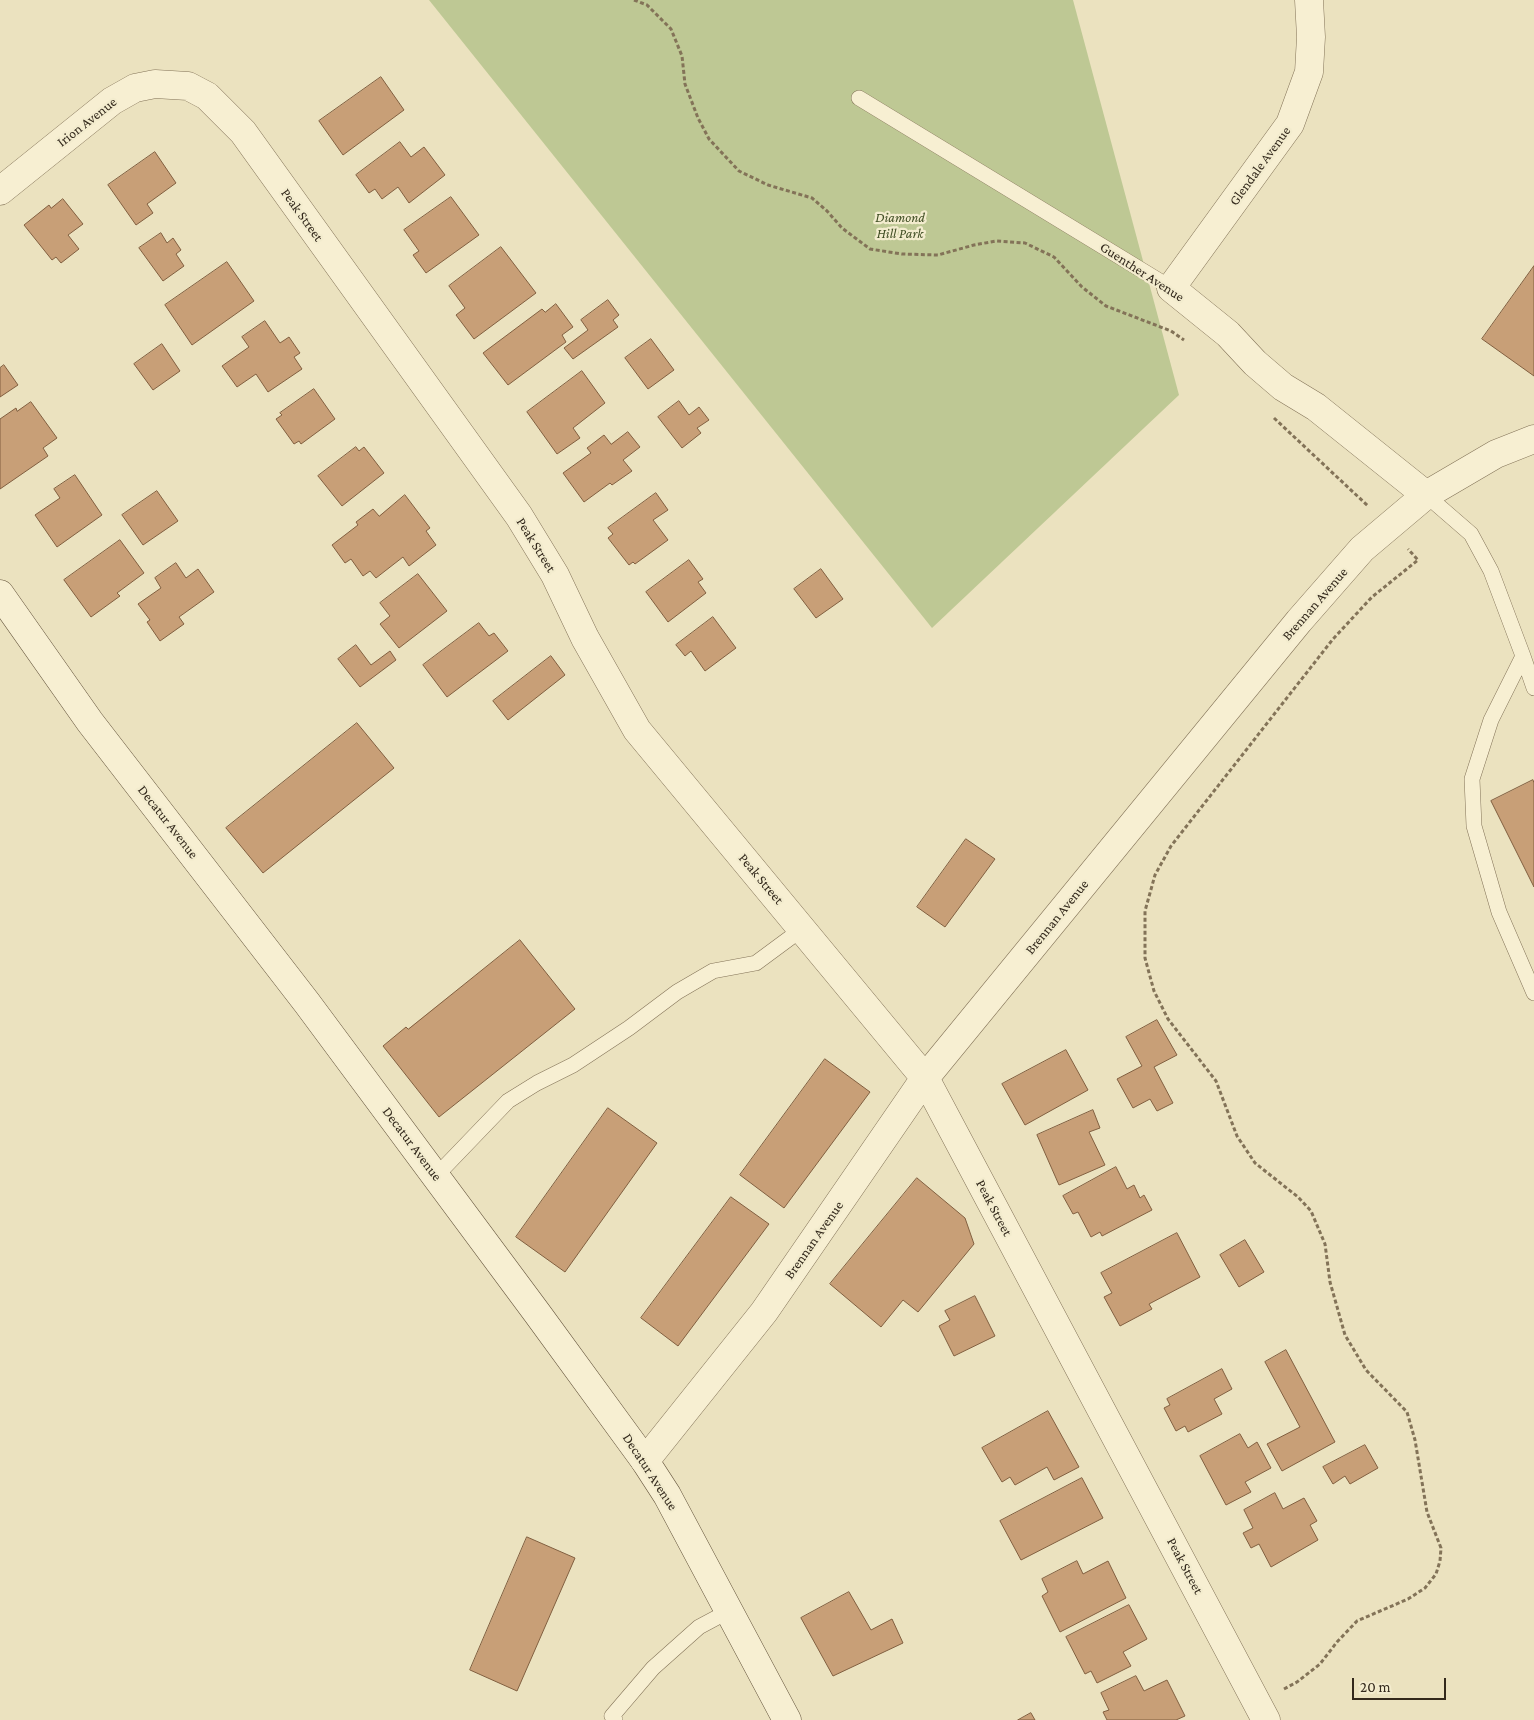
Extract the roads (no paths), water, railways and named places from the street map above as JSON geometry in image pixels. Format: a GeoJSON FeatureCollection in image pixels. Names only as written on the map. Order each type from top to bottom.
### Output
{"type":"FeatureCollection","features":[{"type":"Feature","properties":{"kind":"street","name":"Glendale Avenue"},"geometry":{"type":"LineString","coordinates":[[1171,288],[1290,124],[1309,72],[1311,37],[1309,0]]}},
{"type":"Feature","properties":{"kind":"street","name":"Irion Avenue"},"geometry":{"type":"LineString","coordinates":[[0,192],[112,101],[135,88],[155,84],[188,86]]}},
{"type":"Feature","properties":{"kind":"street","name":"Peak Street"},"geometry":{"type":"LineString","coordinates":[[188,86],[207,96],[243,132],[519,516],[555,574],[585,638],[638,730],[925,1078],[1266,1720]]}},
{"type":"Feature","properties":{"kind":"street","name":"Guenther Avenue"},"geometry":{"type":"LineString","coordinates":[[1171,288],[1228,334],[1255,363],[1284,387],[1316,407],[1426,495]]}},
{"type":"Feature","properties":{"kind":"street","name":"Brennan Avenue"},"geometry":{"type":"LineString","coordinates":[[645,1461],[764,1312],[925,1078],[1299,621],[1362,549],[1426,495],[1496,454],[1534,439]]}},
{"type":"Feature","properties":{"kind":"street","name":"Decatur Avenue"},"geometry":{"type":"LineString","coordinates":[[0,594],[90,722],[307,1003],[645,1461],[667,1495],[787,1720]]}},
{"type":"Feature","properties":{"kind":"lane","name":"Guenther Avenue"},"geometry":{"type":"LineString","coordinates":[[859,98],[1171,288]]}},
{"type":"Feature","properties":{"kind":"lane"},"geometry":{"type":"LineString","coordinates":[[1426,495],[1471,534],[1491,572],[1524,656],[1534,688]]}},
{"type":"Feature","properties":{"kind":"lane"},"geometry":{"type":"LineString","coordinates":[[1524,656],[1491,720],[1472,779],[1474,826],[1498,912],[1534,993]]}},
{"type":"Feature","properties":{"kind":"lane"},"geometry":{"type":"LineString","coordinates":[[436,1176],[508,1101],[537,1083],[573,1065],[629,1028],[684,988],[713,971],[756,963],[802,930]]}},
{"type":"Feature","properties":{"kind":"lane"},"geometry":{"type":"LineString","coordinates":[[615,1720],[612,1716],[653,1668],[699,1627],[729,1611]]}},
{"type":"Feature","properties":{"kind":"park label","name":"Diamond Hill Park"},"geometry":{"type":"Point","coordinates":[900,226]}}]}
